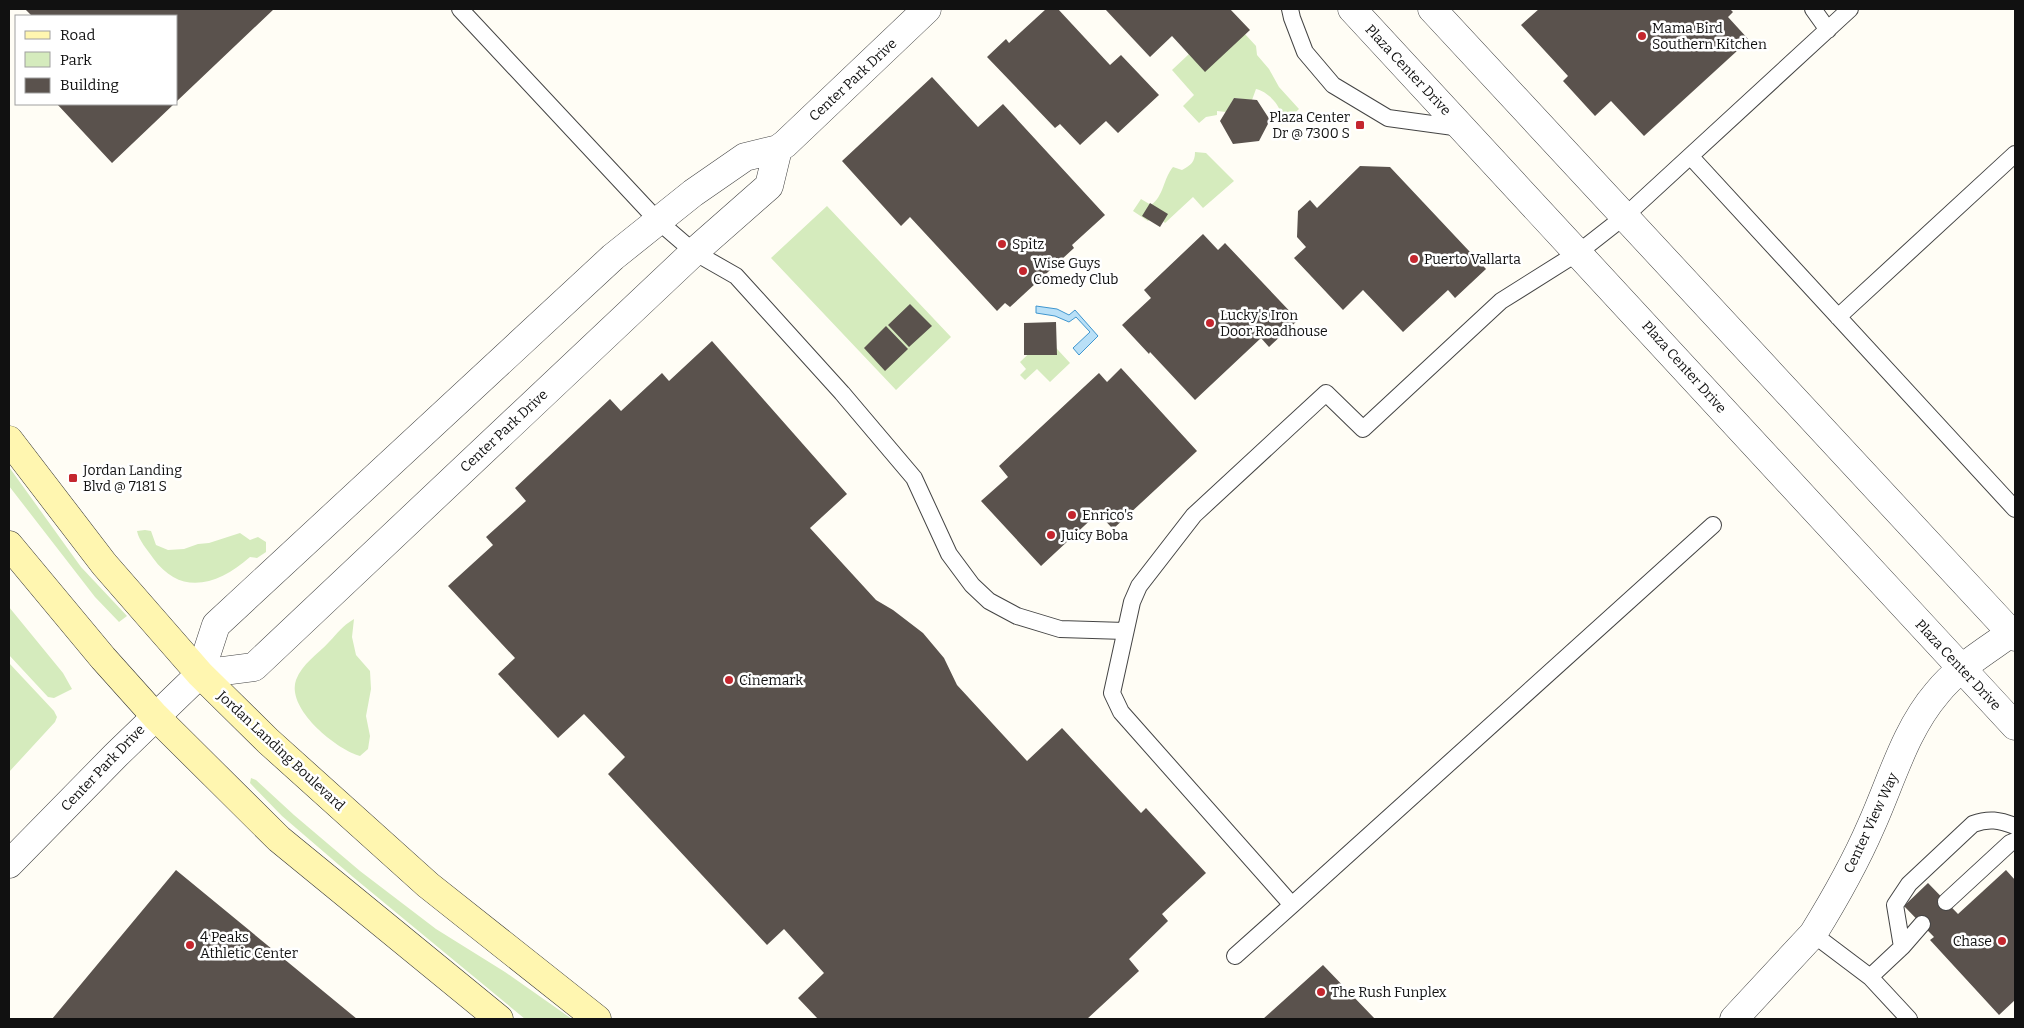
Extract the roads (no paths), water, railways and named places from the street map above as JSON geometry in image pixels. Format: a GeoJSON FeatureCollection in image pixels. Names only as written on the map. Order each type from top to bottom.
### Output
{"type":"FeatureCollection","features":[{"type":"Feature","properties":{"kind":"main road","name":"Jordan Landing Boulevard"},"geometry":{"type":"LineString","coordinates":[[9,440],[104,564],[200,674],[268,741],[428,885],[597,1019]]}},
{"type":"Feature","properties":{"kind":"main road"},"geometry":{"type":"LineString","coordinates":[[9,545],[103,658],[155,716],[279,840],[499,1019]]}},
{"type":"Feature","properties":{"kind":"street","name":"Center Park Drive"},"geometry":{"type":"LineString","coordinates":[[9,864],[155,716],[200,674],[216,625],[612,257],[693,194],[745,158],[778,149],[928,9]]}},
{"type":"Feature","properties":{"kind":"street","name":"Plaza Center Drive"},"geometry":{"type":"LineString","coordinates":[[1352,9],[1461,128],[1579,252],[2015,726]]}},
{"type":"Feature","properties":{"kind":"street"},"geometry":{"type":"LineString","coordinates":[[1432,9],[2014,634]]}},
{"type":"Feature","properties":{"kind":"street","name":"Center Park Drive"},"geometry":{"type":"LineString","coordinates":[[200,674],[254,666],[694,252],[769,186],[778,149]]}},
{"type":"Feature","properties":{"kind":"street","name":"Center View Way"},"geometry":{"type":"LineString","coordinates":[[1734,1019],[1813,934],[1836,895],[1870,829],[1907,743],[1924,709],[1937,692],[1962,668],[2014,634]]}},
{"type":"Feature","properties":{"kind":"lane"},"geometry":{"type":"LineString","coordinates":[[460,9],[658,221],[694,252],[736,276],[842,393],[914,478],[949,554],[972,585],[989,601],[1017,616],[1060,629],[1126,631]]}},
{"type":"Feature","properties":{"kind":"lane"},"geometry":{"type":"LineString","coordinates":[[1290,9],[1305,52],[1334,85],[1388,118],[1461,128]]}},
{"type":"Feature","properties":{"kind":"lane"},"geometry":{"type":"LineString","coordinates":[[1814,9],[1828,30]]}},
{"type":"Feature","properties":{"kind":"lane"},"geometry":{"type":"LineString","coordinates":[[1292,905],[1121,712],[1112,693],[1132,602],[1139,586],[1194,515],[1326,393],[1363,429],[1501,301],[1579,252],[1625,216],[1850,9]]}},
{"type":"Feature","properties":{"kind":"lane"},"geometry":{"type":"LineString","coordinates":[[1838,317],[2015,154]]}},
{"type":"Feature","properties":{"kind":"lane"},"geometry":{"type":"LineString","coordinates":[[1691,157],[2015,509]]}},
{"type":"Feature","properties":{"kind":"lane"},"geometry":{"type":"LineString","coordinates":[[1235,956],[1713,525]]}},
{"type":"Feature","properties":{"kind":"lane"},"geometry":{"type":"LineString","coordinates":[[1902,947],[1895,905],[1908,884],[1973,824],[1994,819],[2015,826]]}},
{"type":"Feature","properties":{"kind":"lane"},"geometry":{"type":"LineString","coordinates":[[1946,902],[2010,843],[2015,841]]}},
{"type":"Feature","properties":{"kind":"lane"},"geometry":{"type":"LineString","coordinates":[[1870,977],[1902,947],[1922,924]]}},
{"type":"Feature","properties":{"kind":"lane"},"geometry":{"type":"LineString","coordinates":[[1813,934],[1870,977],[1909,1019]]}},
{"type":"Feature","properties":{"kind":"water"},"geometry":{"type":"Polygon","coordinates":[[[1036,306],[1057,309],[1069,315],[1075,310],[1098,336],[1079,355],[1073,348],[1090,332],[1076,317],[1069,322],[1055,316],[1036,313],[1036,306]]]}},
{"type":"Feature","properties":{"kind":"place","name":"Mama Bird Southern Kitchen"},"geometry":{"type":"Point","coordinates":[1642,36]}},
{"type":"Feature","properties":{"kind":"place","name":"Plaza Center Dr @ 7300 S"},"geometry":{"type":"Point","coordinates":[1360,125]}},
{"type":"Feature","properties":{"kind":"place","name":"Spitz"},"geometry":{"type":"Point","coordinates":[1002,244]}},
{"type":"Feature","properties":{"kind":"place","name":"Puerto Vallarta"},"geometry":{"type":"Point","coordinates":[1414,259]}},
{"type":"Feature","properties":{"kind":"place","name":"Wise Guys Comedy Club"},"geometry":{"type":"Point","coordinates":[1023,271]}},
{"type":"Feature","properties":{"kind":"place","name":"Lucky's Iron Door Roadhouse"},"geometry":{"type":"Point","coordinates":[1210,323]}},
{"type":"Feature","properties":{"kind":"place","name":"Jordan Landing Blvd @ 7181 S"},"geometry":{"type":"Point","coordinates":[73,478]}},
{"type":"Feature","properties":{"kind":"place","name":"Enrico's"},"geometry":{"type":"Point","coordinates":[1072,515]}},
{"type":"Feature","properties":{"kind":"place","name":"Juicy Boba"},"geometry":{"type":"Point","coordinates":[1051,535]}},
{"type":"Feature","properties":{"kind":"place","name":"Cinemark"},"geometry":{"type":"Point","coordinates":[729,680]}},
{"type":"Feature","properties":{"kind":"place","name":"Chase"},"geometry":{"type":"Point","coordinates":[2002,941]}},
{"type":"Feature","properties":{"kind":"place","name":"4 Peaks Athletic Center"},"geometry":{"type":"Point","coordinates":[190,945]}},
{"type":"Feature","properties":{"kind":"place","name":"The Rush Funplex"},"geometry":{"type":"Point","coordinates":[1321,992]}}]}
